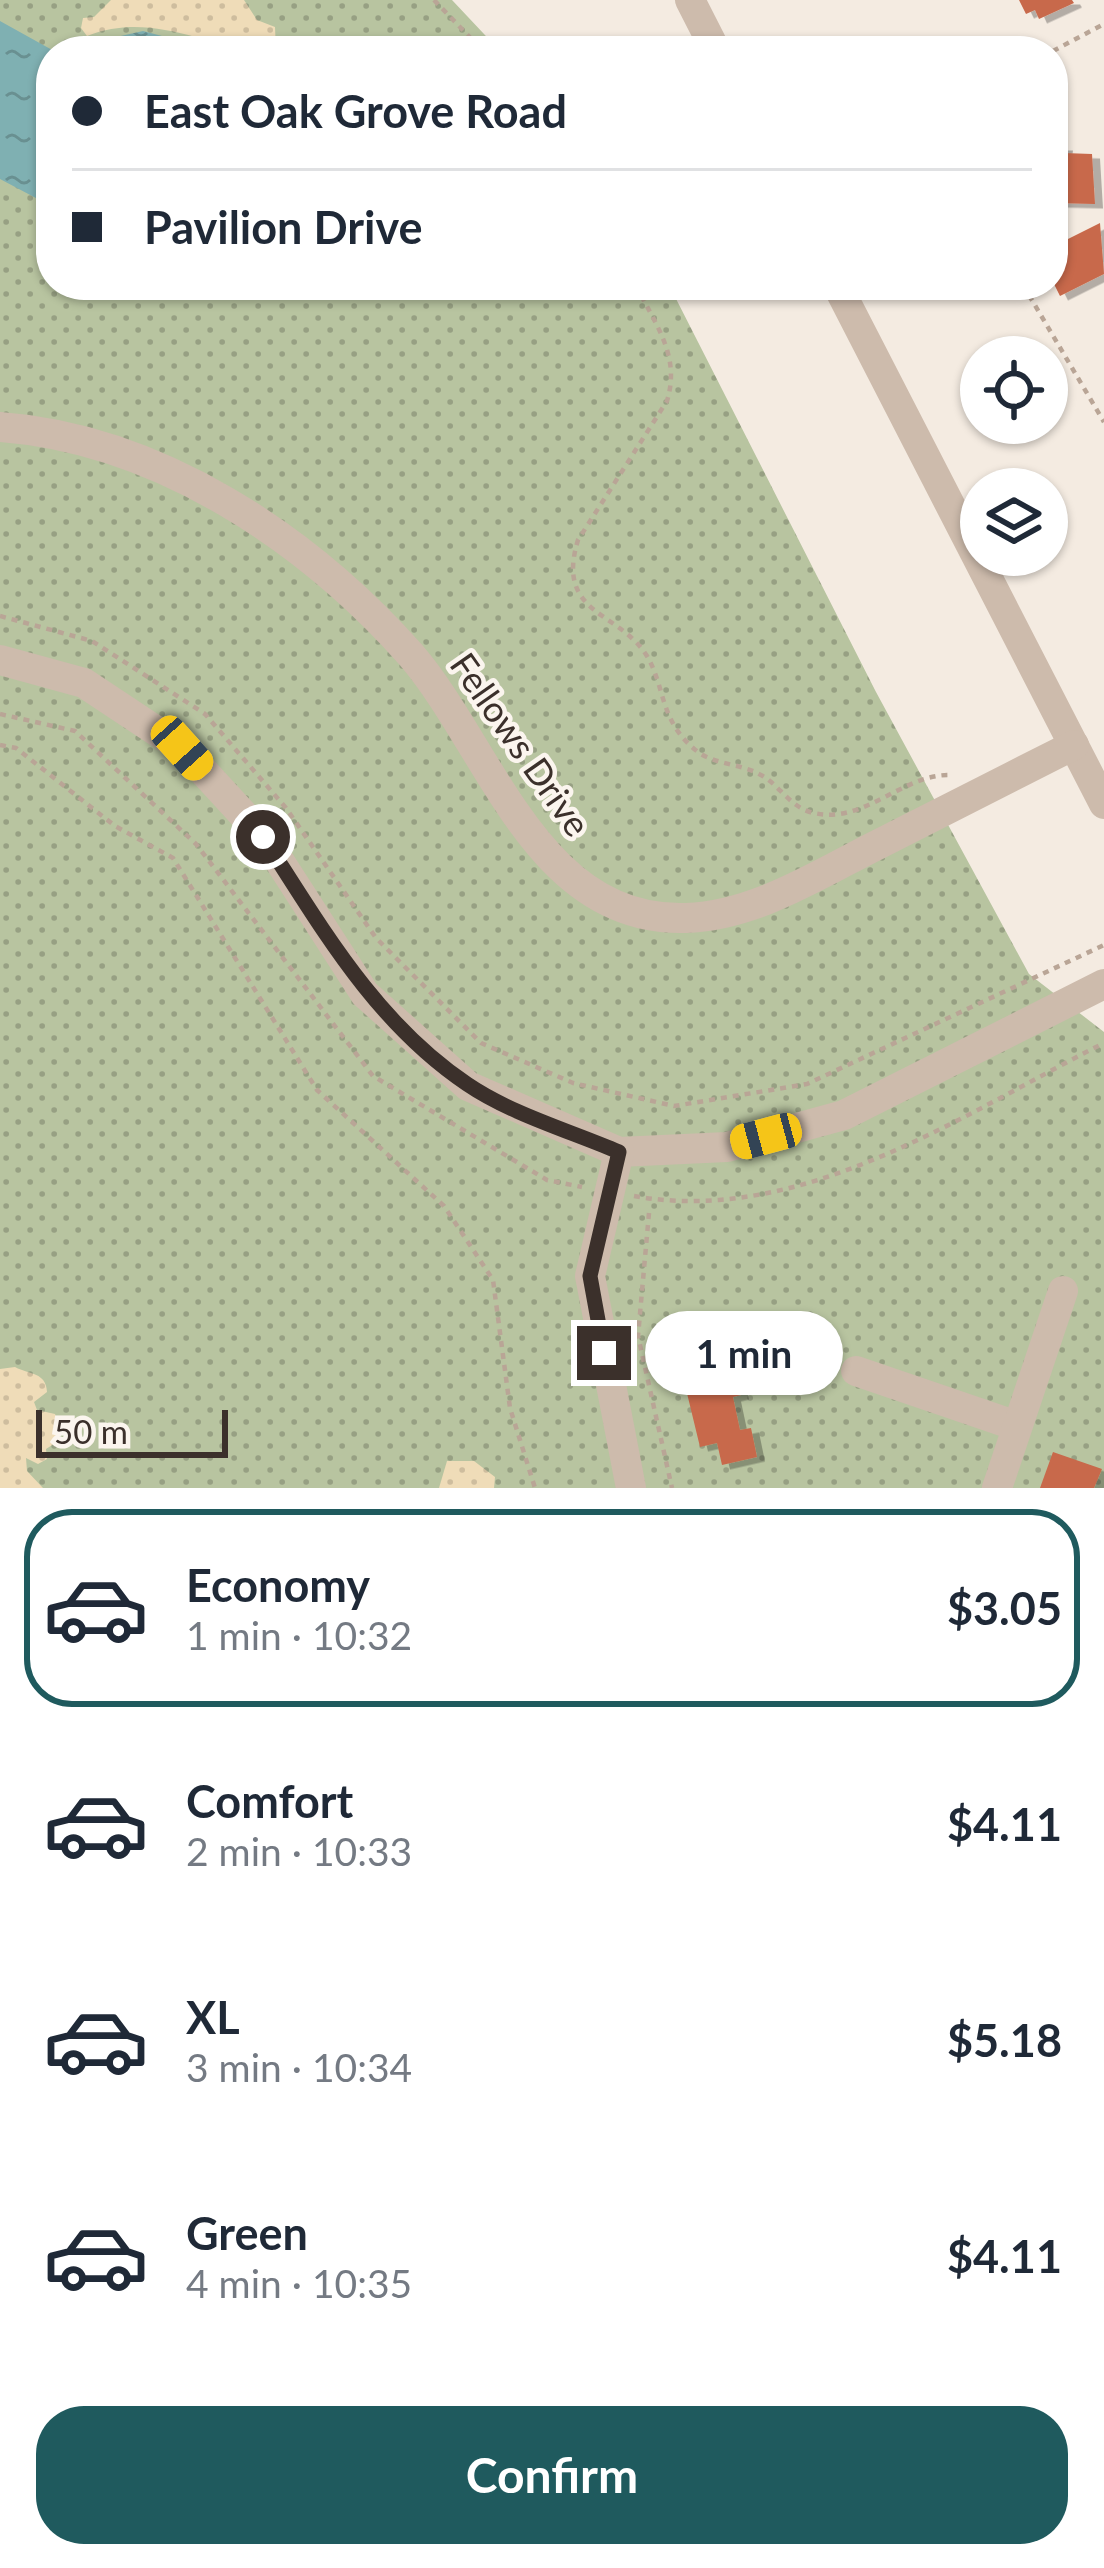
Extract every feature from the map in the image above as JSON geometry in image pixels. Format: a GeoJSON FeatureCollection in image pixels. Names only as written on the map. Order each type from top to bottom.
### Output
{"type":"FeatureCollection","features":[{"type":"Feature","properties":{"kind":"street"},"geometry":{"type":"LineString","coordinates":[[690,0],[708,36]]}},
{"type":"Feature","properties":{"kind":"street"},"geometry":{"type":"LineString","coordinates":[[845,300],[1104,804]]}},
{"type":"Feature","properties":{"kind":"street","name":"Fellows Drive"},"geometry":{"type":"LineString","coordinates":[[0,427],[49,430],[143,459],[251,517],[332,577],[412,657],[547,856],[610,906],[685,919],[760,904],[1074,746]]}},
{"type":"Feature","properties":{"kind":"street"},"geometry":{"type":"LineString","coordinates":[[0,660],[84,683],[182,748],[263,837],[365,994],[468,1085],[619,1152],[727,1147],[844,1115],[1104,984]]}},
{"type":"Feature","properties":{"kind":"street"},"geometry":{"type":"LineString","coordinates":[[619,1152],[590,1276],[631,1488]]}},
{"type":"Feature","properties":{"kind":"street"},"geometry":{"type":"LineString","coordinates":[[997,1488],[1063,1291]]}},
{"type":"Feature","properties":{"kind":"street"},"geometry":{"type":"LineString","coordinates":[[856,1371],[1017,1426]]}},
{"type":"Feature","properties":{"kind":"path"},"geometry":{"type":"LineString","coordinates":[[434,0],[469,36]]}},
{"type":"Feature","properties":{"kind":"path"},"geometry":{"type":"LineString","coordinates":[[1068,43],[1104,24]]}},
{"type":"Feature","properties":{"kind":"path"},"geometry":{"type":"LineString","coordinates":[[644,300],[671,353],[674,380],[667,400],[578,540],[572,560],[582,598],[648,657],[670,720],[700,754],[762,775],[789,801],[812,813],[856,812],[934,775],[955,775]]}},
{"type":"Feature","properties":{"kind":"path"},"geometry":{"type":"LineString","coordinates":[[1031,300],[1104,422]]}},
{"type":"Feature","properties":{"kind":"path"},"geometry":{"type":"LineString","coordinates":[[0,616],[92,640],[205,714],[286,808],[376,938],[481,1043],[573,1083],[674,1106],[807,1084],[1104,945]]}},
{"type":"Feature","properties":{"kind":"path"},"geometry":{"type":"LineString","coordinates":[[0,715],[75,731],[196,844],[373,1076],[548,1180],[594,1189]]}},
{"type":"Feature","properties":{"kind":"path"},"geometry":{"type":"LineString","coordinates":[[0,745],[16,748],[115,826],[173,858],[316,1090],[444,1206],[493,1280],[510,1408],[535,1488]]}},
{"type":"Feature","properties":{"kind":"path"},"geometry":{"type":"LineString","coordinates":[[618,1193],[664,1202],[789,1192],[913,1140],[1104,1043]]}},
{"type":"Feature","properties":{"kind":"path"},"geometry":{"type":"LineString","coordinates":[[649,1213],[638,1336],[672,1488]]}},
{"type":"Feature","properties":{"kind":"green space"},"geometry":{"type":"Polygon","coordinates":[[[0,0],[452,0],[486,36],[36,36],[36,300],[677,300],[876,692],[1029,974],[1104,1032],[1104,1488],[0,1488],[0,0]]]}},
{"type":"Feature","properties":{"kind":"sand"},"geometry":{"type":"Polygon","coordinates":[[[111,0],[244,0],[257,20],[275,27],[275,36],[191,36],[136,27],[87,36],[81,28],[83,18],[94,17],[111,0]]]}},
{"type":"Feature","properties":{"kind":"sand"},"geometry":{"type":"Polygon","coordinates":[[[15,1367],[44,1381],[47,1392],[34,1402],[37,1410],[55,1414],[58,1422],[53,1428],[60,1440],[46,1449],[47,1459],[38,1464],[26,1458],[27,1471],[43,1488],[0,1488],[0,1369],[15,1367]]]}},
{"type":"Feature","properties":{"kind":"sand"},"geometry":{"type":"Polygon","coordinates":[[[447,1461],[474,1461],[495,1477],[494,1488],[439,1488],[447,1461]]]}},
{"type":"Feature","properties":{"kind":"water"},"geometry":{"type":"Polygon","coordinates":[[[0,21],[36,41],[36,198],[0,179],[0,21]]]}},
{"type":"Feature","properties":{"kind":"water"},"geometry":{"type":"Polygon","coordinates":[[[143,31],[162,36],[121,36],[143,31]]]}},
{"type":"Feature","properties":{"kind":"building"},"geometry":{"type":"Polygon","coordinates":[[[1019,0],[1074,3],[1039,19],[1035,10],[1026,14],[1019,0]]]}},
{"type":"Feature","properties":{"kind":"building"},"geometry":{"type":"Polygon","coordinates":[[[1068,153],[1092,154],[1095,204],[1068,203],[1068,153]]]}},
{"type":"Feature","properties":{"kind":"building"},"geometry":{"type":"Polygon","coordinates":[[[1100,223],[1104,274],[1068,292],[1068,239],[1100,223]]]}},
{"type":"Feature","properties":{"kind":"building"},"geometry":{"type":"Polygon","coordinates":[[[736,1374],[741,1395],[733,1397],[740,1430],[751,1428],[757,1457],[722,1465],[717,1443],[700,1447],[685,1385],[736,1374]]]}},
{"type":"Feature","properties":{"kind":"building"},"geometry":{"type":"Polygon","coordinates":[[[1053,1452],[1102,1469],[1094,1488],[1040,1488],[1053,1452]]]}},
{"type":"Feature","properties":{"kind":"route"},"geometry":{"type":"LineString","coordinates":[[263,837],[365,994],[400,1025],[468,1085],[619,1152],[590,1276],[604,1353]]}}]}
